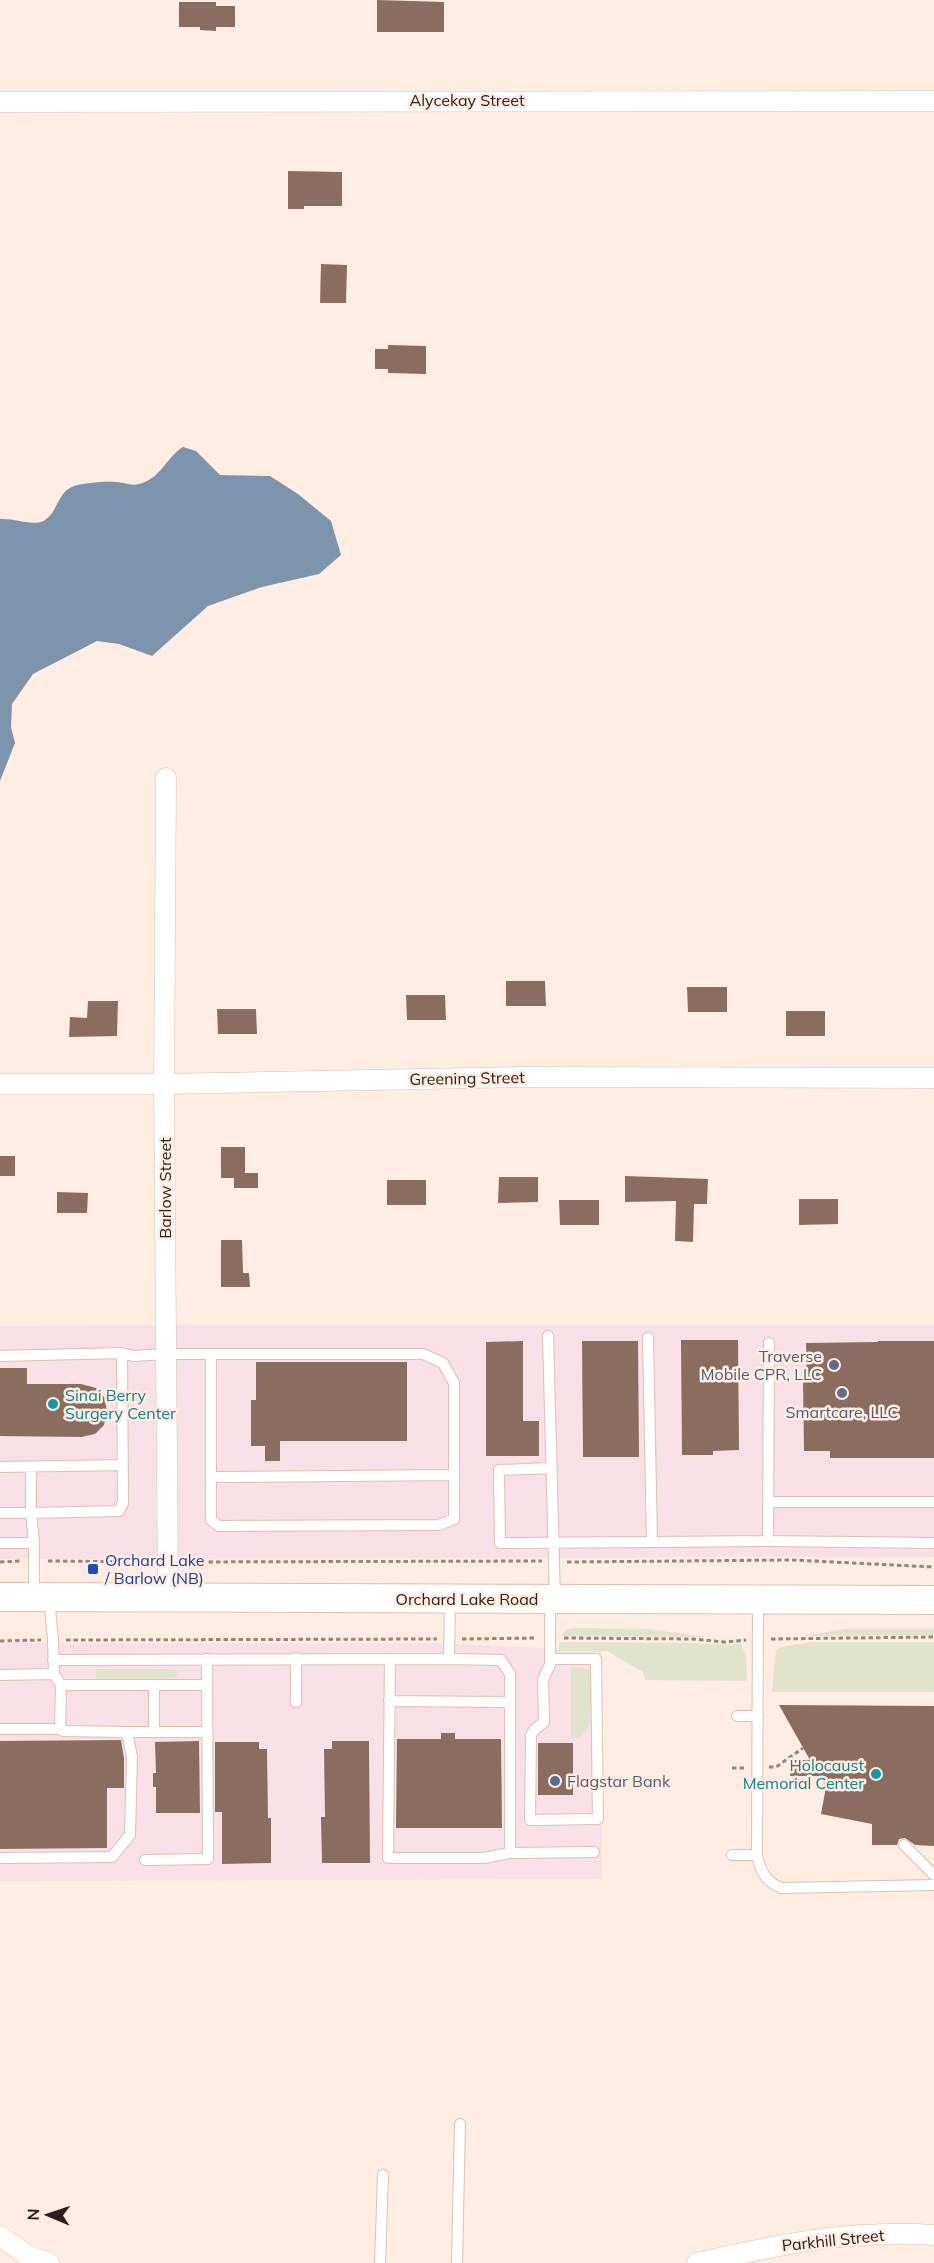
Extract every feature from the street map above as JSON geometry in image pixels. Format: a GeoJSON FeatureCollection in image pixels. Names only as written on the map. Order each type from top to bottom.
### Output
{"type":"FeatureCollection","features":[{"type":"Feature","properties":{"kind":"main road","name":"Orchard Lake Road"},"geometry":{"type":"LineString","coordinates":[[0,1597],[934,1600]]}},
{"type":"Feature","properties":{"kind":"street","name":"Alycekay Street"},"geometry":{"type":"LineString","coordinates":[[0,102],[934,101]]}},
{"type":"Feature","properties":{"kind":"street","name":"Barlow Street"},"geometry":{"type":"LineString","coordinates":[[166,778],[164,1084],[168,1598]]}},
{"type":"Feature","properties":{"kind":"street","name":"Greening Street"},"geometry":{"type":"LineString","coordinates":[[0,1084],[164,1084],[519,1077],[934,1077]]}},
{"type":"Feature","properties":{"kind":"street","name":"Parkhill Street"},"geometry":{"type":"LineString","coordinates":[[697,2263],[771,2246],[826,2237],[876,2234],[934,2235]]}},
{"type":"Feature","properties":{"kind":"street"},"geometry":{"type":"LineString","coordinates":[[0,2236],[27,2255],[49,2263]]}},
{"type":"Feature","properties":{"kind":"lane"},"geometry":{"type":"LineString","coordinates":[[549,1336],[554,1544],[553,1599],[550,1638],[550,1659],[550,1665],[543,1679],[544,1722],[531,1735],[530,1820],[598,1819],[596,1659],[550,1659]]}},
{"type":"Feature","properties":{"kind":"lane"},"geometry":{"type":"LineString","coordinates":[[648,1338],[652,1542]]}},
{"type":"Feature","properties":{"kind":"lane"},"geometry":{"type":"LineString","coordinates":[[768,1542],[769,1343]]}},
{"type":"Feature","properties":{"kind":"lane"},"geometry":{"type":"LineString","coordinates":[[0,1513],[119,1511],[123,1503],[122,1353]]}},
{"type":"Feature","properties":{"kind":"lane"},"geometry":{"type":"LineString","coordinates":[[0,1356],[122,1353],[133,1356],[167,1354],[211,1354],[423,1354],[443,1363],[454,1383],[454,1520],[439,1526],[219,1526],[211,1520],[211,1354]]}},
{"type":"Feature","properties":{"kind":"lane"},"geometry":{"type":"LineString","coordinates":[[0,1467],[123,1465]]}},
{"type":"Feature","properties":{"kind":"lane"},"geometry":{"type":"LineString","coordinates":[[31,1468],[34,1561],[53,1640],[54,1674],[61,1685],[60,1729]]}},
{"type":"Feature","properties":{"kind":"lane"},"geometry":{"type":"LineString","coordinates":[[552,1468],[499,1470],[500,1544],[934,1543]]}},
{"type":"Feature","properties":{"kind":"lane"},"geometry":{"type":"LineString","coordinates":[[211,1477],[454,1475]]}},
{"type":"Feature","properties":{"kind":"lane"},"geometry":{"type":"LineString","coordinates":[[768,1502],[934,1502]]}},
{"type":"Feature","properties":{"kind":"lane"},"geometry":{"type":"LineString","coordinates":[[0,1543],[34,1543]]}},
{"type":"Feature","properties":{"kind":"lane"},"geometry":{"type":"LineString","coordinates":[[450,1599],[450,1659]]}},
{"type":"Feature","properties":{"kind":"lane"},"geometry":{"type":"LineString","coordinates":[[758,1600],[757,1855],[760,1869],[768,1882],[780,1888],[934,1885]]}},
{"type":"Feature","properties":{"kind":"lane"},"geometry":{"type":"LineString","coordinates":[[54,1660],[296,1658],[501,1660],[510,1674],[510,1853]]}},
{"type":"Feature","properties":{"kind":"lane"},"geometry":{"type":"LineString","coordinates":[[296,1658],[296,1702]]}},
{"type":"Feature","properties":{"kind":"lane"},"geometry":{"type":"LineString","coordinates":[[145,1860],[208,1860],[207,1659]]}},
{"type":"Feature","properties":{"kind":"lane"},"geometry":{"type":"LineString","coordinates":[[390,1659],[388,1858],[484,1858],[510,1853],[594,1852]]}},
{"type":"Feature","properties":{"kind":"lane"},"geometry":{"type":"LineString","coordinates":[[0,1675],[54,1674]]}},
{"type":"Feature","properties":{"kind":"lane"},"geometry":{"type":"LineString","coordinates":[[61,1685],[207,1685]]}},
{"type":"Feature","properties":{"kind":"lane"},"geometry":{"type":"LineString","coordinates":[[154,1685],[154,1732]]}},
{"type":"Feature","properties":{"kind":"lane"},"geometry":{"type":"LineString","coordinates":[[389,1701],[510,1702]]}},
{"type":"Feature","properties":{"kind":"lane"},"geometry":{"type":"LineString","coordinates":[[736,1716],[758,1716]]}},
{"type":"Feature","properties":{"kind":"lane"},"geometry":{"type":"LineString","coordinates":[[0,1729],[207,1732]]}},
{"type":"Feature","properties":{"kind":"lane"},"geometry":{"type":"LineString","coordinates":[[0,1858],[112,1857],[130,1835],[132,1757],[127,1732]]}},
{"type":"Feature","properties":{"kind":"lane"},"geometry":{"type":"LineString","coordinates":[[904,1845],[934,1875]]}},
{"type":"Feature","properties":{"kind":"lane"},"geometry":{"type":"LineString","coordinates":[[732,1855],[757,1855]]}},
{"type":"Feature","properties":{"kind":"lane"},"geometry":{"type":"LineString","coordinates":[[458,2263],[460,2124]]}},
{"type":"Feature","properties":{"kind":"lane"},"geometry":{"type":"LineString","coordinates":[[380,2263],[383,2175]]}},
{"type":"Feature","properties":{"kind":"path"},"geometry":{"type":"LineString","coordinates":[[0,1562],[792,1560],[934,1567]]}},
{"type":"Feature","properties":{"kind":"path"},"geometry":{"type":"LineString","coordinates":[[0,1641],[550,1638],[693,1639],[725,1642],[758,1639],[934,1638]]}},
{"type":"Feature","properties":{"kind":"shaded area"},"geometry":{"type":"Polygon","coordinates":[[[934,1325],[934,1557],[0,1559],[0,1326],[934,1325]]]}},
{"type":"Feature","properties":{"kind":"shaded area"},"geometry":{"type":"Polygon","coordinates":[[[0,1643],[435,1643],[602,1651],[602,1879],[0,1881],[0,1643]]]}},
{"type":"Feature","properties":{"kind":"green space"},"geometry":{"type":"Polygon","coordinates":[[[567,1629],[645,1629],[709,1637],[561,1636],[567,1629]]]}},
{"type":"Feature","properties":{"kind":"green space"},"geometry":{"type":"Polygon","coordinates":[[[846,1629],[934,1629],[934,1635],[803,1636],[846,1629]]]}},
{"type":"Feature","properties":{"kind":"green space"},"geometry":{"type":"Polygon","coordinates":[[[560,1642],[732,1645],[740,1642],[746,1655],[747,1681],[645,1680],[643,1672],[607,1651],[558,1651],[560,1642]]]}},
{"type":"Feature","properties":{"kind":"green space"},"geometry":{"type":"Polygon","coordinates":[[[810,1642],[934,1642],[934,1692],[772,1692],[776,1650],[810,1642]]]}},
{"type":"Feature","properties":{"kind":"green space"},"geometry":{"type":"Polygon","coordinates":[[[571,1667],[590,1670],[593,1681],[590,1723],[579,1738],[571,1738],[571,1667]]]}},
{"type":"Feature","properties":{"kind":"green space"},"geometry":{"type":"Polygon","coordinates":[[[96,1669],[174,1669],[178,1672],[174,1678],[96,1678],[96,1669]]]}},
{"type":"Feature","properties":{"kind":"water"},"geometry":{"type":"Polygon","coordinates":[[[183,447],[196,451],[220,475],[270,476],[298,494],[331,521],[341,555],[319,574],[262,587],[208,606],[152,656],[119,644],[97,641],[33,674],[12,704],[11,727],[15,743],[0,781],[0,519],[41,522],[51,515],[64,493],[74,486],[106,482],[134,485],[142,483],[157,474],[183,447]]]}},
{"type":"Feature","properties":{"kind":"building"},"geometry":{"type":"Polygon","coordinates":[[[377,0],[444,2],[444,32],[377,32],[377,0]]]}},
{"type":"Feature","properties":{"kind":"building"},"geometry":{"type":"Polygon","coordinates":[[[179,2],[216,2],[216,6],[235,6],[235,27],[216,27],[216,31],[200,30],[200,27],[179,27],[179,2]]]}},
{"type":"Feature","properties":{"kind":"building"},"geometry":{"type":"Polygon","coordinates":[[[288,171],[342,172],[342,206],[304,206],[304,209],[288,209],[288,171]]]}},
{"type":"Feature","properties":{"kind":"building"},"geometry":{"type":"Polygon","coordinates":[[[321,264],[347,265],[346,303],[320,303],[321,264]]]}},
{"type":"Feature","properties":{"kind":"building"},"geometry":{"type":"Polygon","coordinates":[[[388,345],[426,346],[426,374],[388,373],[388,369],[375,369],[375,349],[388,349],[388,345]]]}},
{"type":"Feature","properties":{"kind":"building"},"geometry":{"type":"Polygon","coordinates":[[[506,981],[545,981],[546,1006],[506,1006],[506,981]]]}},
{"type":"Feature","properties":{"kind":"building"},"geometry":{"type":"Polygon","coordinates":[[[687,987],[727,987],[727,1012],[688,1012],[687,987]]]}},
{"type":"Feature","properties":{"kind":"building"},"geometry":{"type":"Polygon","coordinates":[[[406,995],[445,995],[446,1020],[407,1020],[406,995]]]}},
{"type":"Feature","properties":{"kind":"building"},"geometry":{"type":"Polygon","coordinates":[[[88,1001],[118,1001],[117,1036],[69,1037],[70,1017],[87,1018],[88,1001]]]}},
{"type":"Feature","properties":{"kind":"building"},"geometry":{"type":"Polygon","coordinates":[[[217,1009],[256,1009],[257,1034],[218,1034],[217,1009]]]}},
{"type":"Feature","properties":{"kind":"building"},"geometry":{"type":"Polygon","coordinates":[[[786,1011],[825,1011],[825,1036],[786,1036],[786,1011]]]}},
{"type":"Feature","properties":{"kind":"building"},"geometry":{"type":"Polygon","coordinates":[[[221,1147],[245,1147],[245,1173],[258,1173],[258,1188],[234,1188],[234,1178],[221,1178],[221,1147]]]}},
{"type":"Feature","properties":{"kind":"building"},"geometry":{"type":"Polygon","coordinates":[[[0,1156],[15,1156],[15,1176],[0,1176],[0,1156]]]}},
{"type":"Feature","properties":{"kind":"building"},"geometry":{"type":"Polygon","coordinates":[[[625,1176],[708,1179],[707,1204],[694,1204],[693,1242],[675,1241],[676,1201],[625,1202],[625,1176]]]}},
{"type":"Feature","properties":{"kind":"building"},"geometry":{"type":"Polygon","coordinates":[[[499,1177],[538,1177],[538,1202],[498,1203],[499,1177]]]}},
{"type":"Feature","properties":{"kind":"building"},"geometry":{"type":"Polygon","coordinates":[[[387,1180],[426,1180],[426,1205],[387,1205],[387,1180]]]}},
{"type":"Feature","properties":{"kind":"building"},"geometry":{"type":"Polygon","coordinates":[[[57,1192],[88,1193],[87,1213],[57,1213],[57,1192]]]}},
{"type":"Feature","properties":{"kind":"building"},"geometry":{"type":"Polygon","coordinates":[[[799,1199],[838,1199],[838,1224],[799,1225],[799,1199]]]}},
{"type":"Feature","properties":{"kind":"building"},"geometry":{"type":"Polygon","coordinates":[[[559,1200],[599,1200],[599,1225],[560,1225],[559,1200]]]}},
{"type":"Feature","properties":{"kind":"building"},"geometry":{"type":"Polygon","coordinates":[[[221,1240],[242,1240],[243,1273],[249,1273],[250,1287],[221,1287],[221,1240]]]}},
{"type":"Feature","properties":{"kind":"building"},"geometry":{"type":"Polygon","coordinates":[[[681,1340],[738,1340],[739,1450],[713,1451],[713,1455],[682,1455],[681,1340]]]}},
{"type":"Feature","properties":{"kind":"building"},"geometry":{"type":"Polygon","coordinates":[[[523,1341],[523,1421],[539,1421],[539,1456],[486,1456],[486,1342],[523,1341]]]}},
{"type":"Feature","properties":{"kind":"building"},"geometry":{"type":"Polygon","coordinates":[[[582,1341],[638,1341],[639,1457],[583,1457],[582,1341]]]}},
{"type":"Feature","properties":{"kind":"building"},"geometry":{"type":"Polygon","coordinates":[[[934,1341],[934,1458],[830,1458],[830,1451],[804,1451],[803,1378],[807,1378],[806,1343],[934,1341]]]}},
{"type":"Feature","properties":{"kind":"building"},"geometry":{"type":"Polygon","coordinates":[[[256,1362],[407,1362],[407,1441],[280,1441],[280,1461],[265,1461],[265,1446],[251,1446],[251,1400],[256,1400],[256,1362]]]}},
{"type":"Feature","properties":{"kind":"building","name":"Sinai Berry Surgery Center"},"geometry":{"type":"Polygon","coordinates":[[[0,1368],[27,1368],[27,1384],[81,1384],[96,1388],[104,1397],[107,1411],[104,1425],[95,1434],[81,1437],[0,1436],[0,1368]]]}},
{"type":"Feature","properties":{"kind":"building","name":"Holocaust Memorial Center"},"geometry":{"type":"Polygon","coordinates":[[[779,1705],[934,1706],[934,1846],[915,1845],[905,1838],[899,1839],[897,1845],[872,1845],[872,1824],[821,1814],[826,1787],[820,1776],[790,1776],[791,1760],[810,1760],[779,1705]]]}},
{"type":"Feature","properties":{"kind":"building"},"geometry":{"type":"Polygon","coordinates":[[[441,1733],[455,1733],[455,1739],[501,1739],[502,1828],[396,1828],[397,1739],[441,1739],[441,1733]]]}},
{"type":"Feature","properties":{"kind":"building"},"geometry":{"type":"Polygon","coordinates":[[[121,1740],[124,1758],[124,1788],[107,1788],[107,1848],[0,1849],[0,1741],[121,1740]]]}},
{"type":"Feature","properties":{"kind":"building"},"geometry":{"type":"Polygon","coordinates":[[[199,1741],[200,1813],[156,1813],[156,1787],[153,1787],[153,1773],[156,1773],[155,1742],[199,1741]]]}},
{"type":"Feature","properties":{"kind":"building"},"geometry":{"type":"Polygon","coordinates":[[[332,1741],[369,1741],[370,1863],[322,1863],[321,1817],[325,1817],[324,1749],[332,1749],[332,1741]]]}},
{"type":"Feature","properties":{"kind":"building"},"geometry":{"type":"Polygon","coordinates":[[[215,1742],[259,1742],[259,1749],[267,1749],[271,1863],[222,1864],[222,1812],[215,1812],[215,1742]]]}},
{"type":"Feature","properties":{"kind":"building","name":"Flagstar Bank"},"geometry":{"type":"Polygon","coordinates":[[[538,1743],[573,1743],[573,1795],[538,1795],[538,1743]]]}},
{"type":"Feature","properties":{"kind":"place","name":"Traverse Mobile CPR, LLC"},"geometry":{"type":"Point","coordinates":[834,1365]}},
{"type":"Feature","properties":{"kind":"place","name":"Smartcare, LLC"},"geometry":{"type":"Point","coordinates":[842,1393]}},
{"type":"Feature","properties":{"kind":"place","name":"Sinai Berry Surgery Center"},"geometry":{"type":"Point","coordinates":[53,1404]}},
{"type":"Feature","properties":{"kind":"place","name":"Orchard Lake / Barlow (NB)"},"geometry":{"type":"Point","coordinates":[93,1569]}},
{"type":"Feature","properties":{"kind":"place","name":"Holocaust Memorial Center"},"geometry":{"type":"Point","coordinates":[876,1774]}},
{"type":"Feature","properties":{"kind":"place","name":"Flagstar Bank"},"geometry":{"type":"Point","coordinates":[555,1781]}}]}
